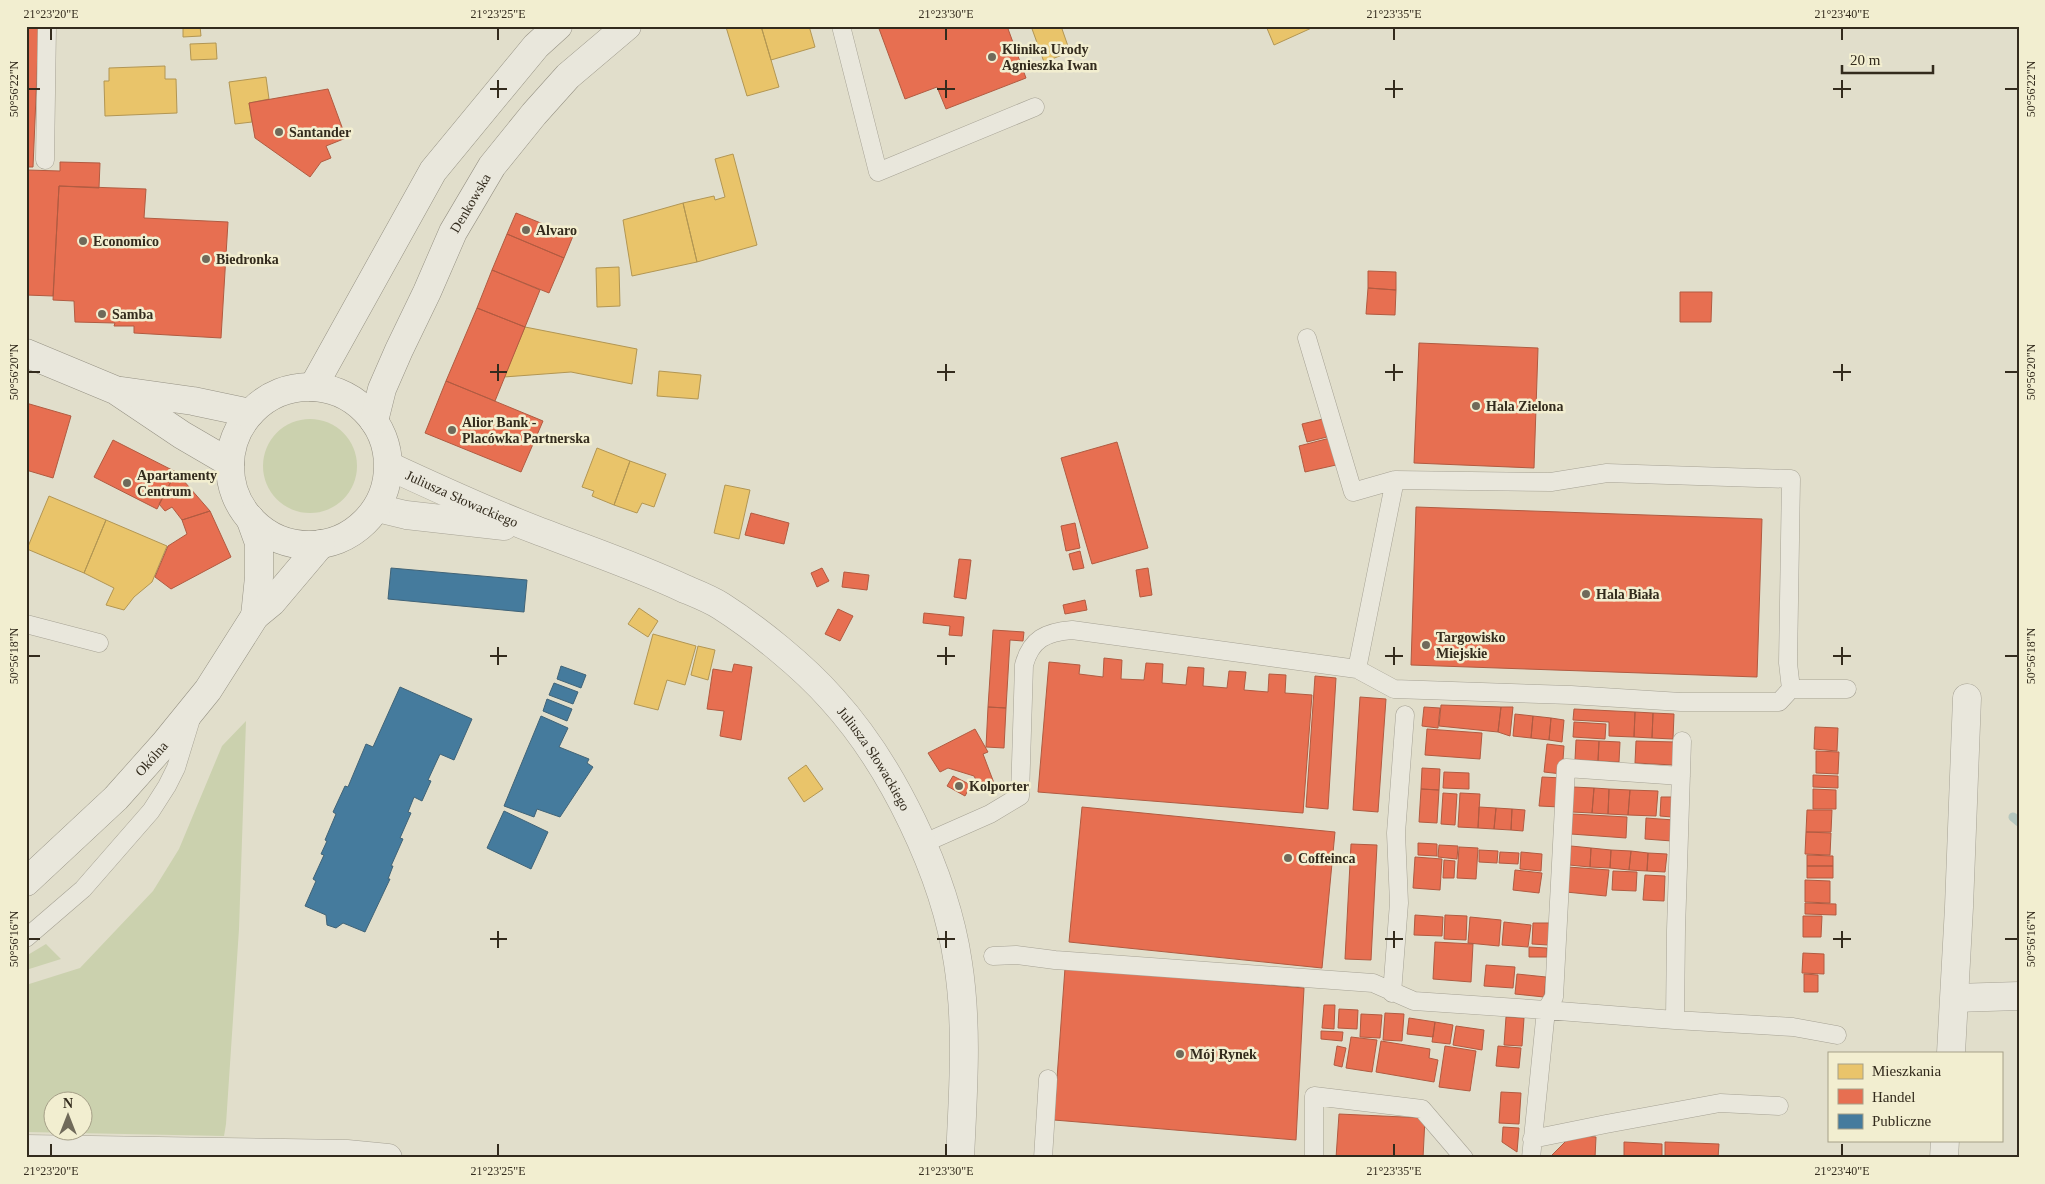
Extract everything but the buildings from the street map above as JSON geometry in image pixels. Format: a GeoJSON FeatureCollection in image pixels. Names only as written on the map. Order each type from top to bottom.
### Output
{"type":"FeatureCollection","features":[{"type":"Feature","properties":{"kind":"street"},"geometry":{"type":"LineString","coordinates":[[313,387],[433,171],[536,46],[558,26]]}},
{"type":"Feature","properties":{"kind":"street","name":"Denkowska"},"geometry":{"type":"LineString","coordinates":[[374,421],[382,389],[398,350],[427,292],[453,232],[492,166],[568,76],[627,26]]}},
{"type":"Feature","properties":{"kind":"street"},"geometry":{"type":"LineString","coordinates":[[26,353],[116,390],[182,435],[230,463]]}},
{"type":"Feature","properties":{"kind":"street"},"geometry":{"type":"LineString","coordinates":[[313,387],[330,390],[348,397],[362,407],[374,421],[385,442],[388,466],[386,487],[377,508],[362,525],[343,538],[321,544],[294,544],[270,535],[250,518],[234,490],[230,463],[236,435],[250,413],[268,398],[290,389],[313,387]]}},
{"type":"Feature","properties":{"kind":"street"},"geometry":{"type":"LineString","coordinates":[[116,390],[250,413]]}},
{"type":"Feature","properties":{"kind":"street","name":"Juliusza Słowackiego"},"geometry":{"type":"LineString","coordinates":[[388,466],[536,530],[664,578],[720,605],[784,652],[832,698],[865,741],[889,779],[922,844],[944,897],[958,961],[964,1014],[960,1158]]}},
{"type":"Feature","properties":{"kind":"street","name":"Juliusza Słowackiego"},"geometry":{"type":"LineString","coordinates":[[377,508],[406,515],[536,530]]}},
{"type":"Feature","properties":{"kind":"street","name":"Okólna"},"geometry":{"type":"LineString","coordinates":[[250,518],[259,543],[259,576],[255,616]]}},
{"type":"Feature","properties":{"kind":"street","name":"Okólna"},"geometry":{"type":"LineString","coordinates":[[26,882],[116,798],[194,709],[255,616],[272,602],[321,544]]}},
{"type":"Feature","properties":{"kind":"street"},"geometry":{"type":"LineString","coordinates":[[1951,1052],[1967,698]]}},
{"type":"Feature","properties":{"kind":"street"},"geometry":{"type":"LineString","coordinates":[[1955,998],[2019,996]]}},
{"type":"Feature","properties":{"kind":"street"},"geometry":{"type":"LineString","coordinates":[[1944,1158],[1945,1142]]}},
{"type":"Feature","properties":{"kind":"street"},"geometry":{"type":"LineString","coordinates":[[26,1149],[347,1154],[388,1158]]}},
{"type":"Feature","properties":{"kind":"lane"},"geometry":{"type":"LineString","coordinates":[[44,160],[46,26]]}},
{"type":"Feature","properties":{"kind":"lane"},"geometry":{"type":"LineString","coordinates":[[841,26],[878,172],[1035,107]]}},
{"type":"Feature","properties":{"kind":"lane"},"geometry":{"type":"LineString","coordinates":[[1307,338],[1353,492],[1395,480],[1551,482],[1607,473],[1791,479],[1788,663],[1791,689]]}},
{"type":"Feature","properties":{"kind":"lane"},"geometry":{"type":"LineString","coordinates":[[1357,669],[1395,480]]}},
{"type":"Feature","properties":{"kind":"lane"},"geometry":{"type":"LineString","coordinates":[[26,624],[99,643]]}},
{"type":"Feature","properties":{"kind":"lane"},"geometry":{"type":"LineString","coordinates":[[922,844],[990,814],[1020,796],[1024,665],[1027,652],[1036,641],[1055,631],[1072,630],[1357,669],[1394,689],[1570,695],[1682,702],[1778,702],[1791,689],[1847,689]]}},
{"type":"Feature","properties":{"kind":"lane"},"geometry":{"type":"LineString","coordinates":[[26,938],[83,889],[151,811],[176,768],[194,709]]}},
{"type":"Feature","properties":{"kind":"lane"},"geometry":{"type":"LineString","coordinates":[[1392,993],[1399,903],[1396,833],[1405,715]]}},
{"type":"Feature","properties":{"kind":"lane"},"geometry":{"type":"LineString","coordinates":[[1675,1020],[1682,741]]}},
{"type":"Feature","properties":{"kind":"lane"},"geometry":{"type":"LineString","coordinates":[[1531,1158],[1546,1010],[1554,997],[1566,768],[1681,776]]}},
{"type":"Feature","properties":{"kind":"lane"},"geometry":{"type":"LineString","coordinates":[[993,956],[1016,955],[1055,960],[1373,983],[1392,993],[1414,1001],[1793,1027],[1837,1035]]}},
{"type":"Feature","properties":{"kind":"lane"},"geometry":{"type":"LineString","coordinates":[[1043,1158],[1048,1079]]}},
{"type":"Feature","properties":{"kind":"lane"},"geometry":{"type":"LineString","coordinates":[[1314,1158],[1314,1096],[1422,1109],[1464,1158]]}},
{"type":"Feature","properties":{"kind":"lane"},"geometry":{"type":"LineString","coordinates":[[1532,1139],[1720,1103],[1778,1106]]}},
{"type":"Feature","properties":{"kind":"green space"},"geometry":{"type":"Polygon","coordinates":[[[310,419],[328,423],[343,433],[353,448],[357,466],[353,484],[343,499],[328,509],[310,513],[292,509],[277,499],[267,484],[263,466],[267,448],[277,433],[292,423],[310,419]]]}},
{"type":"Feature","properties":{"kind":"green space"},"geometry":{"type":"Polygon","coordinates":[[[246,721],[239,929],[224,1136],[92,1133],[92,1092],[42,1092],[42,1132],[26,1132],[26,985],[80,968],[153,891],[179,849],[222,746],[246,721]]]}},
{"type":"Feature","properties":{"kind":"green space"},"geometry":{"type":"Polygon","coordinates":[[[46,944],[61,959],[26,970],[26,956],[46,944]]]}},
{"type":"Feature","properties":{"kind":"waterway"},"geometry":{"type":"LineString","coordinates":[[2013,817],[2019,822]]}},
{"type":"Feature","properties":{"kind":"place","name":"Klinika Urody Agnieszka Iwan"},"geometry":{"type":"Point","coordinates":[992,57]}},
{"type":"Feature","properties":{"kind":"place","name":"Santander"},"geometry":{"type":"Point","coordinates":[279,132]}},
{"type":"Feature","properties":{"kind":"place","name":"Alvaro"},"geometry":{"type":"Point","coordinates":[526,230]}},
{"type":"Feature","properties":{"kind":"place","name":"Economico"},"geometry":{"type":"Point","coordinates":[83,241]}},
{"type":"Feature","properties":{"kind":"place","name":"Biedronka"},"geometry":{"type":"Point","coordinates":[206,259]}},
{"type":"Feature","properties":{"kind":"place","name":"Samba"},"geometry":{"type":"Point","coordinates":[102,314]}},
{"type":"Feature","properties":{"kind":"place","name":"Hala Zielona"},"geometry":{"type":"Point","coordinates":[1476,406]}},
{"type":"Feature","properties":{"kind":"place","name":"Alior Bank - Placówka Partnerska"},"geometry":{"type":"Point","coordinates":[452,430]}},
{"type":"Feature","properties":{"kind":"place","name":"Apartamenty Centrum"},"geometry":{"type":"Point","coordinates":[127,483]}},
{"type":"Feature","properties":{"kind":"place","name":"Hala Biała"},"geometry":{"type":"Point","coordinates":[1586,594]}},
{"type":"Feature","properties":{"kind":"place","name":"Targowisko Miejskie"},"geometry":{"type":"Point","coordinates":[1426,645]}},
{"type":"Feature","properties":{"kind":"place","name":"Kolporter"},"geometry":{"type":"Point","coordinates":[959,786]}},
{"type":"Feature","properties":{"kind":"place","name":"Coffeinca"},"geometry":{"type":"Point","coordinates":[1288,858]}},
{"type":"Feature","properties":{"kind":"place","name":"Mój Rynek"},"geometry":{"type":"Point","coordinates":[1180,1054]}}]}
